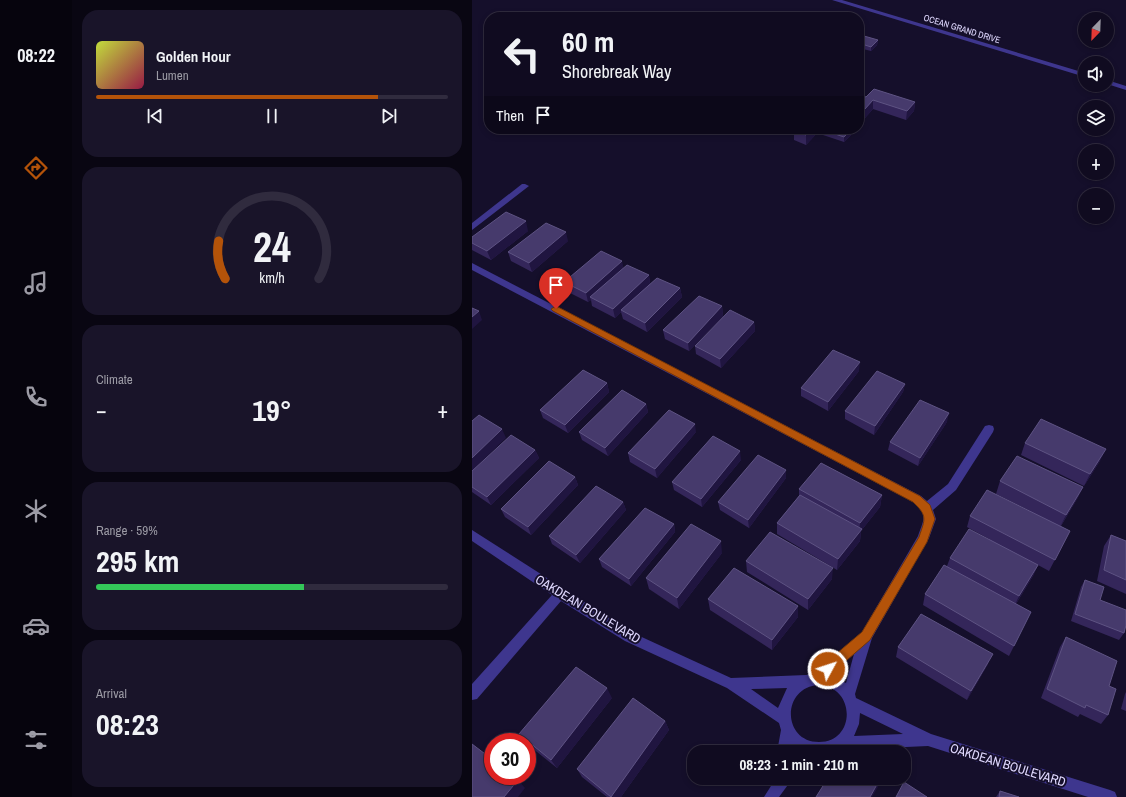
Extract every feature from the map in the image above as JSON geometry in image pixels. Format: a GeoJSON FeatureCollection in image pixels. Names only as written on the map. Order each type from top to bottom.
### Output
{"type":"FeatureCollection","features":[{"type":"Feature","properties":{"kind":"street","name":"OCEAN GRAND DRIVE"},"geometry":{"type":"LineString","coordinates":[[835,0],[1078,73]]}},
{"type":"Feature","properties":{"kind":"street"},"geometry":{"type":"LineString","coordinates":[[1114,84],[1126,88]]}},
{"type":"Feature","properties":{"kind":"street"},"geometry":{"type":"LineString","coordinates":[[472,227],[525,186]]}},
{"type":"Feature","properties":{"kind":"street"},"geometry":{"type":"LineString","coordinates":[[472,266],[917,499],[927,508],[930,519],[923,538],[866,636],[850,699],[854,713],[852,724],[847,735],[839,743]]}},
{"type":"Feature","properties":{"kind":"street"},"geometry":{"type":"LineString","coordinates":[[927,508],[952,488],[988,429]]}},
{"type":"Feature","properties":{"kind":"street","name":"OAKDEAN BOULEVARD"},"geometry":{"type":"LineString","coordinates":[[472,535],[560,594],[629,637],[731,684],[786,725],[796,740],[804,745]]}},
{"type":"Feature","properties":{"kind":"street"},"geometry":{"type":"LineString","coordinates":[[472,694],[560,594]]}},
{"type":"Feature","properties":{"kind":"street"},"geometry":{"type":"LineString","coordinates":[[785,745],[786,725],[784,707],[788,696],[795,687],[811,680],[866,636]]}},
{"type":"Feature","properties":{"kind":"street","name":"OAKDEAN BOULEVARD"},"geometry":{"type":"LineString","coordinates":[[731,684],[828,680],[838,684],[850,699],[929,740],[1110,797]]}},
{"type":"Feature","properties":{"kind":"street","name":"OAKDEAN BOULEVARD"},"geometry":{"type":"LineString","coordinates":[[835,745],[839,743],[929,740]]}},
{"type":"Feature","properties":{"kind":"street"},"geometry":{"type":"LineString","coordinates":[[771,797],[779,785]]}},
{"type":"Feature","properties":{"kind":"building"},"geometry":{"type":"Polygon","coordinates":[[[864,36],[878,40],[871,47],[864,45],[864,36]]]}},
{"type":"Feature","properties":{"kind":"building"},"geometry":{"type":"Polygon","coordinates":[[[874,89],[915,102],[907,111],[873,100],[865,109],[864,96],[866,97],[874,89]]]}},
{"type":"Feature","properties":{"kind":"building"},"geometry":{"type":"Polygon","coordinates":[[[835,134],[847,134],[844,137],[835,134]]]}},
{"type":"Feature","properties":{"kind":"building"},"geometry":{"type":"Polygon","coordinates":[[[506,212],[526,221],[487,251],[472,243],[472,237],[506,212]]]}},
{"type":"Feature","properties":{"kind":"building"},"geometry":{"type":"Polygon","coordinates":[[[546,223],[566,232],[529,263],[508,252],[546,223]]]}},
{"type":"Feature","properties":{"kind":"building"},"geometry":{"type":"Polygon","coordinates":[[[601,251],[622,261],[586,293],[564,282],[601,251]]]}},
{"type":"Feature","properties":{"kind":"building"},"geometry":{"type":"Polygon","coordinates":[[[627,265],[649,275],[613,309],[590,297],[627,265]]]}},
{"type":"Feature","properties":{"kind":"building"},"geometry":{"type":"Polygon","coordinates":[[[657,278],[680,288],[645,323],[621,310],[657,278]]]}},
{"type":"Feature","properties":{"kind":"building"},"geometry":{"type":"Polygon","coordinates":[[[699,296],[722,306],[688,343],[663,330],[699,296]]]}},
{"type":"Feature","properties":{"kind":"building"},"geometry":{"type":"Polygon","coordinates":[[[472,308],[479,311],[472,317],[472,308]]]}},
{"type":"Feature","properties":{"kind":"building"},"geometry":{"type":"Polygon","coordinates":[[[730,310],[754,322],[720,359],[695,346],[730,310]]]}},
{"type":"Feature","properties":{"kind":"building"},"geometry":{"type":"Polygon","coordinates":[[[833,350],[860,362],[828,402],[801,388],[833,350]]]}},
{"type":"Feature","properties":{"kind":"building"},"geometry":{"type":"Polygon","coordinates":[[[583,370],[607,383],[565,425],[540,410],[583,370]]]}},
{"type":"Feature","properties":{"kind":"building"},"geometry":{"type":"Polygon","coordinates":[[[877,371],[905,384],[875,426],[845,411],[877,371]]]}},
{"type":"Feature","properties":{"kind":"building"},"geometry":{"type":"Polygon","coordinates":[[[622,390],[646,404],[605,448],[579,432],[622,390]]]}},
{"type":"Feature","properties":{"kind":"building"},"geometry":{"type":"Polygon","coordinates":[[[920,400],[949,413],[920,458],[890,442],[920,400]]]}},
{"type":"Feature","properties":{"kind":"building"},"geometry":{"type":"Polygon","coordinates":[[[669,410],[695,424],[655,469],[628,453],[669,410]]]}},
{"type":"Feature","properties":{"kind":"building"},"geometry":{"type":"Polygon","coordinates":[[[479,415],[502,429],[472,458],[472,421],[479,415]]]}},
{"type":"Feature","properties":{"kind":"building"},"geometry":{"type":"Polygon","coordinates":[[[1041,419],[1106,449],[1090,474],[1025,443],[1041,419]]]}},
{"type":"Feature","properties":{"kind":"building"},"geometry":{"type":"Polygon","coordinates":[[[511,435],[535,450],[487,497],[472,487],[472,471],[511,435]]]}},
{"type":"Feature","properties":{"kind":"building"},"geometry":{"type":"Polygon","coordinates":[[[713,436],[740,451],[701,499],[672,482],[713,436]]]}},
{"type":"Feature","properties":{"kind":"building"},"geometry":{"type":"Polygon","coordinates":[[[758,455],[786,470],[748,520],[718,502],[758,455]]]}},
{"type":"Feature","properties":{"kind":"building"},"geometry":{"type":"Polygon","coordinates":[[[1017,456],[1083,487],[1066,515],[1000,481],[1017,456]]]}},
{"type":"Feature","properties":{"kind":"building"},"geometry":{"type":"Polygon","coordinates":[[[549,461],[575,477],[528,527],[501,509],[549,461]]]}},
{"type":"Feature","properties":{"kind":"building"},"geometry":{"type":"Polygon","coordinates":[[[821,463],[882,495],[860,523],[799,489],[821,463]]]}},
{"type":"Feature","properties":{"kind":"building"},"geometry":{"type":"Polygon","coordinates":[[[596,486],[623,502],[576,555],[549,536],[596,486]]]}},
{"type":"Feature","properties":{"kind":"building"},"geometry":{"type":"Polygon","coordinates":[[[987,490],[1070,531],[1055,560],[970,516],[987,490]]]}},
{"type":"Feature","properties":{"kind":"building"},"geometry":{"type":"Polygon","coordinates":[[[800,495],[862,529],[838,559],[777,523],[800,495]]]}},
{"type":"Feature","properties":{"kind":"building"},"geometry":{"type":"Polygon","coordinates":[[[645,508],[674,524],[629,579],[599,559],[645,508]]]}},
{"type":"Feature","properties":{"kind":"building"},"geometry":{"type":"Polygon","coordinates":[[[691,524],[721,541],[677,598],[646,578],[691,524]]]}},
{"type":"Feature","properties":{"kind":"building"},"geometry":{"type":"Polygon","coordinates":[[[969,529],[1038,565],[1019,596],[950,558],[969,529]]]}},
{"type":"Feature","properties":{"kind":"building"},"geometry":{"type":"Polygon","coordinates":[[[770,532],[833,568],[808,599],[746,561],[770,532]]]}},
{"type":"Feature","properties":{"kind":"building"},"geometry":{"type":"Polygon","coordinates":[[[1111,535],[1126,541],[1126,580],[1104,570],[1111,535]]]}},
{"type":"Feature","properties":{"kind":"building"},"geometry":{"type":"Polygon","coordinates":[[[944,565],[1031,612],[1014,646],[925,594],[944,565]]]}},
{"type":"Feature","properties":{"kind":"building"},"geometry":{"type":"Polygon","coordinates":[[[734,568],[798,606],[772,640],[708,599],[734,568]]]}},
{"type":"Feature","properties":{"kind":"building"},"geometry":{"type":"Polygon","coordinates":[[[1085,580],[1104,587],[1100,600],[1126,610],[1126,625],[1124,633],[1075,614],[1085,580]]]}},
{"type":"Feature","properties":{"kind":"building"},"geometry":{"type":"Polygon","coordinates":[[[921,614],[993,654],[971,691],[898,647],[921,614]]]}},
{"type":"Feature","properties":{"kind":"building"},"geometry":{"type":"Polygon","coordinates":[[[1066,637],[1117,661],[1109,686],[1116,689],[1108,715],[1086,705],[1085,708],[1047,689],[1066,637]]]}},
{"type":"Feature","properties":{"kind":"building"},"geometry":{"type":"Polygon","coordinates":[[[576,667],[607,688],[551,760],[536,748],[536,733],[520,733],[576,667]]]}},
{"type":"Feature","properties":{"kind":"building"},"geometry":{"type":"Polygon","coordinates":[[[633,698],[665,721],[611,797],[577,769],[633,698]]]}},
{"type":"Feature","properties":{"kind":"building"},"geometry":{"type":"Polygon","coordinates":[[[472,744],[484,753],[484,785],[514,785],[504,797],[472,797],[472,744]]]}},
{"type":"Feature","properties":{"kind":"building"},"geometry":{"type":"Polygon","coordinates":[[[824,785],[877,785],[870,797],[816,797],[824,785]]]}},
{"type":"Feature","properties":{"kind":"building"},"geometry":{"type":"Polygon","coordinates":[[[902,785],[909,785],[927,797],[896,797],[902,785]]]}},
{"type":"Feature","properties":{"kind":"building"},"geometry":{"type":"Polygon","coordinates":[[[1000,791],[1019,797],[999,797],[1000,791]]]}},
{"type":"Feature","properties":{"kind":"route"},"geometry":{"type":"LineString","coordinates":[[556,309],[917,499],[927,508],[930,519],[923,538],[866,636],[828,669]]}}]}
